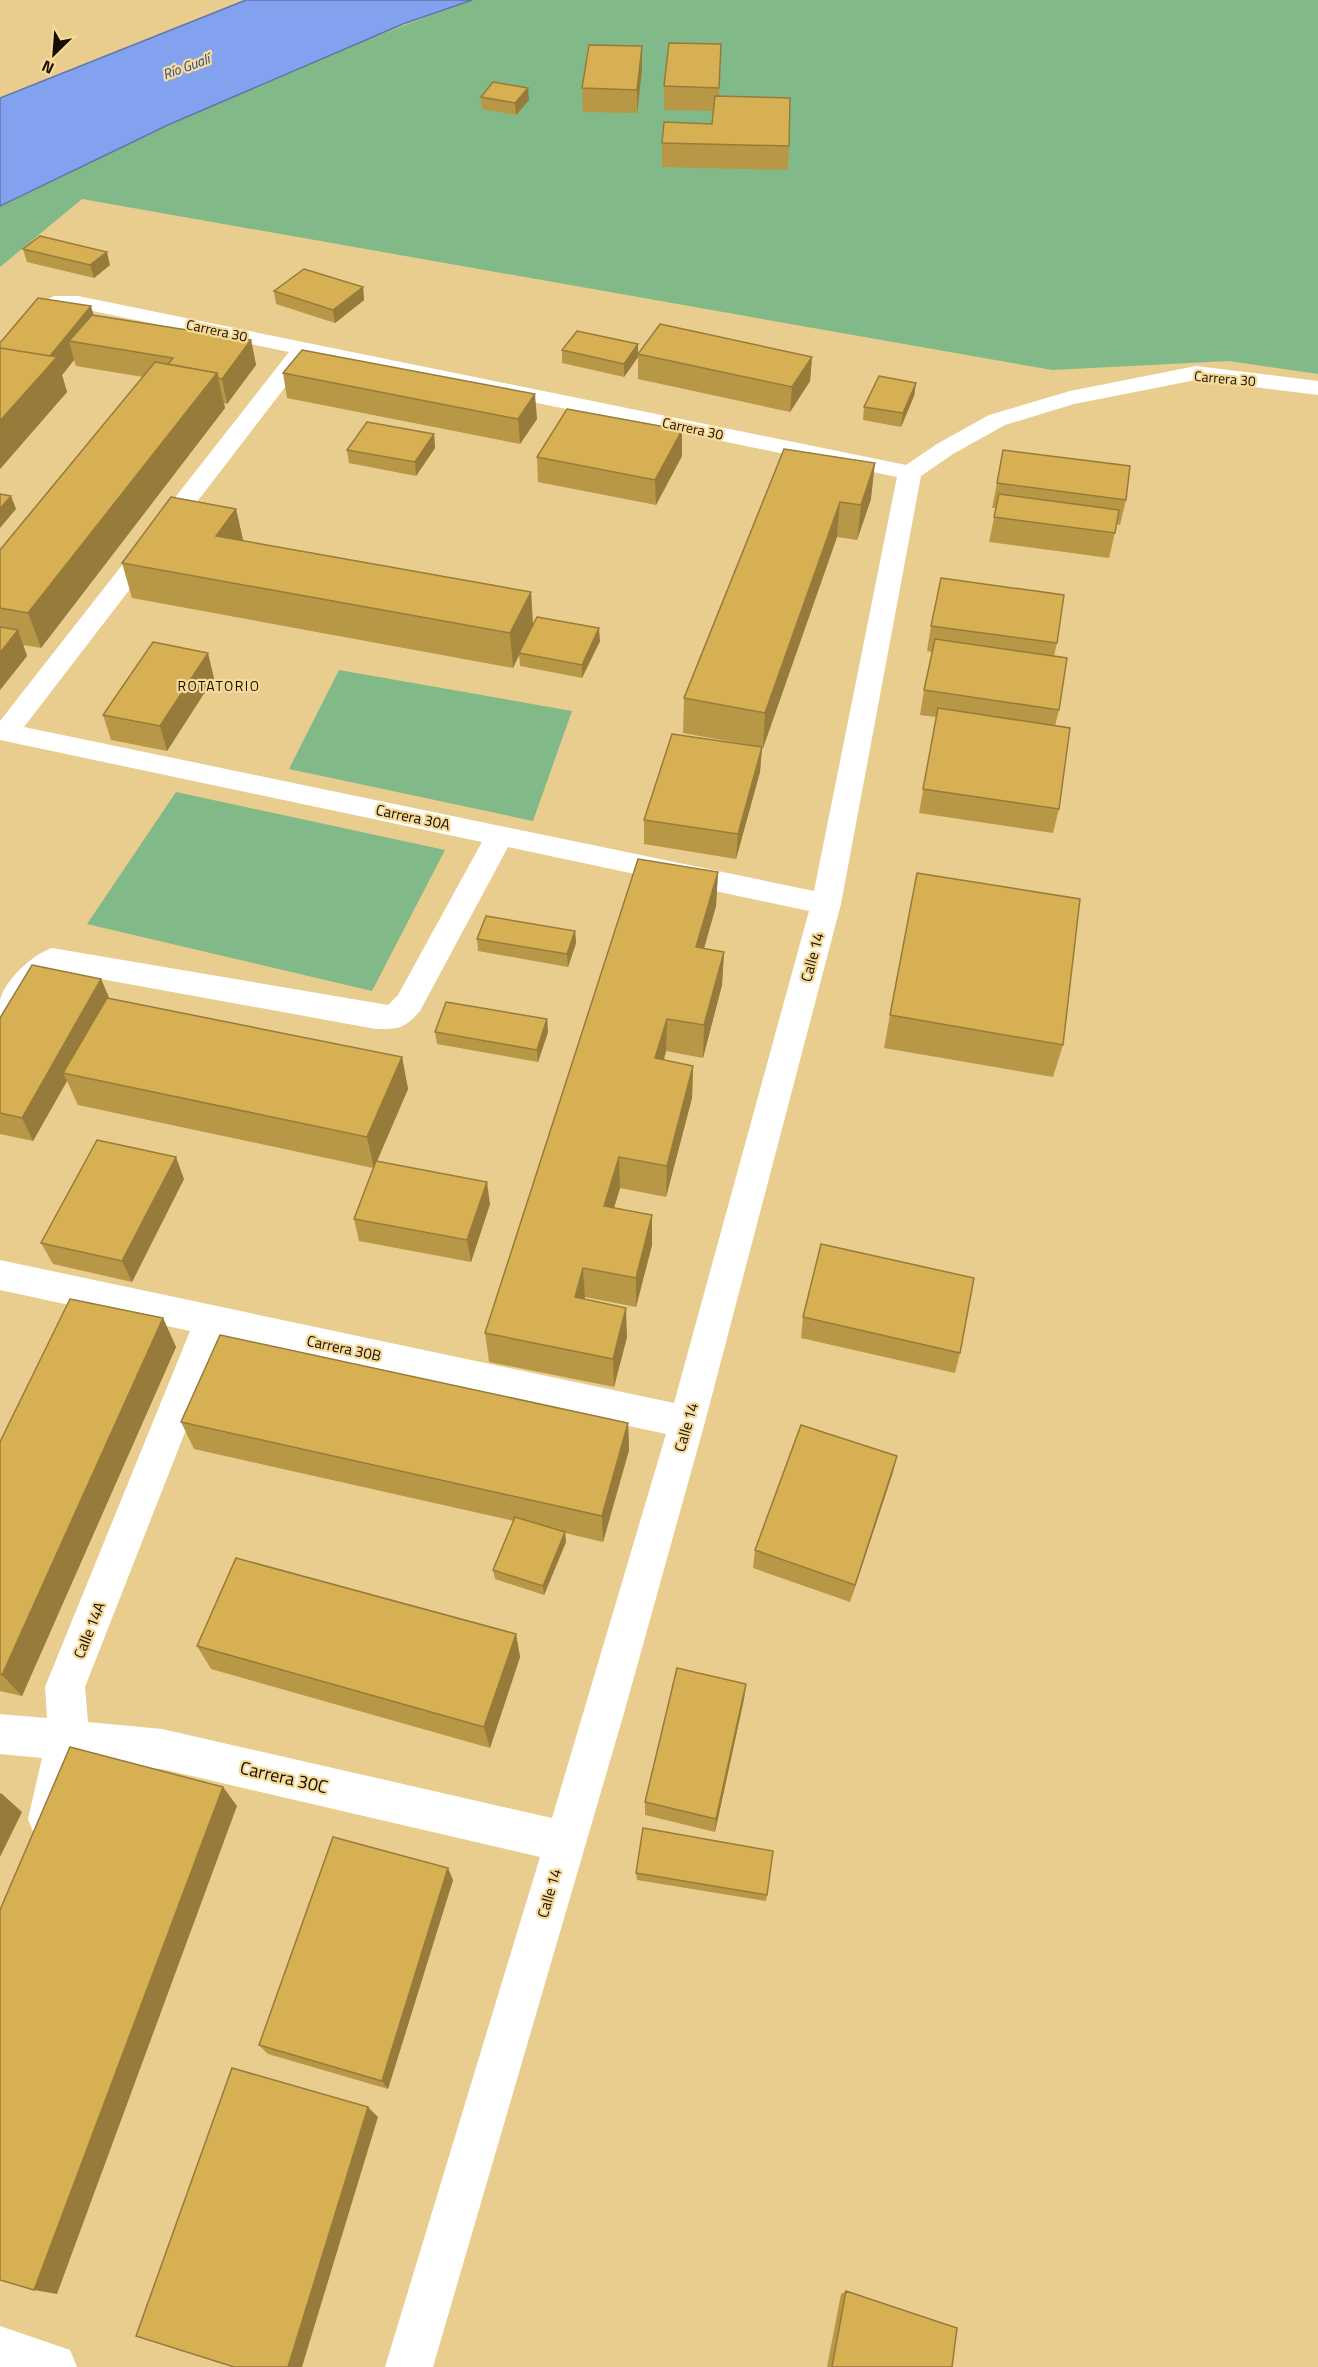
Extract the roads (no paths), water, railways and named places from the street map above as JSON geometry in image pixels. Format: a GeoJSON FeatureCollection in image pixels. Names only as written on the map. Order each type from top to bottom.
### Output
{"type":"FeatureCollection","features":[{"type":"Feature","properties":{"kind":"street","name":"Carrera 30"},"geometry":{"type":"LineString","coordinates":[[0,356],[39,313],[54,302],[78,302],[910,473],[945,449],[996,420],[1070,398],[1196,373],[1318,388]]}},
{"type":"Feature","properties":{"kind":"street"},"geometry":{"type":"LineString","coordinates":[[3,731],[304,348]]}},
{"type":"Feature","properties":{"kind":"street","name":"Calle 14"},"geometry":{"type":"LineString","coordinates":[[409,2367],[604,1713],[687,1422],[826,904],[910,473]]}},
{"type":"Feature","properties":{"kind":"street","name":"Carrera 30A"},"geometry":{"type":"LineString","coordinates":[[3,731],[826,904]]}},
{"type":"Feature","properties":{"kind":"street"},"geometry":{"type":"LineString","coordinates":[[0,1026],[26,983],[38,968],[52,959],[376,1017],[396,1017],[409,1003],[500,835]]}},
{"type":"Feature","properties":{"kind":"street","name":"Carrera 30B"},"geometry":{"type":"LineString","coordinates":[[0,1275],[687,1422]]}},
{"type":"Feature","properties":{"kind":"street","name":"Calle 14A"},"geometry":{"type":"LineString","coordinates":[[39,1853],[55,1799],[59,1765],[69,1741],[65,1687],[212,1320]]}},
{"type":"Feature","properties":{"kind":"street","name":"Carrera 30C"},"geometry":{"type":"LineString","coordinates":[[0,1734],[162,1749],[564,1842]]}},
{"type":"Feature","properties":{"kind":"street"},"geometry":{"type":"LineString","coordinates":[[0,2350],[53,2367]]}},
{"type":"Feature","properties":{"kind":"water","name":"Río Gualí"},"geometry":{"type":"Polygon","coordinates":[[[246,0],[472,0],[403,24],[168,125],[0,206],[0,98],[246,0]]]}},
{"type":"Feature","properties":{"kind":"district","name":"ROTATORIO"},"geometry":{"type":"Point","coordinates":[219,685]}}]}
